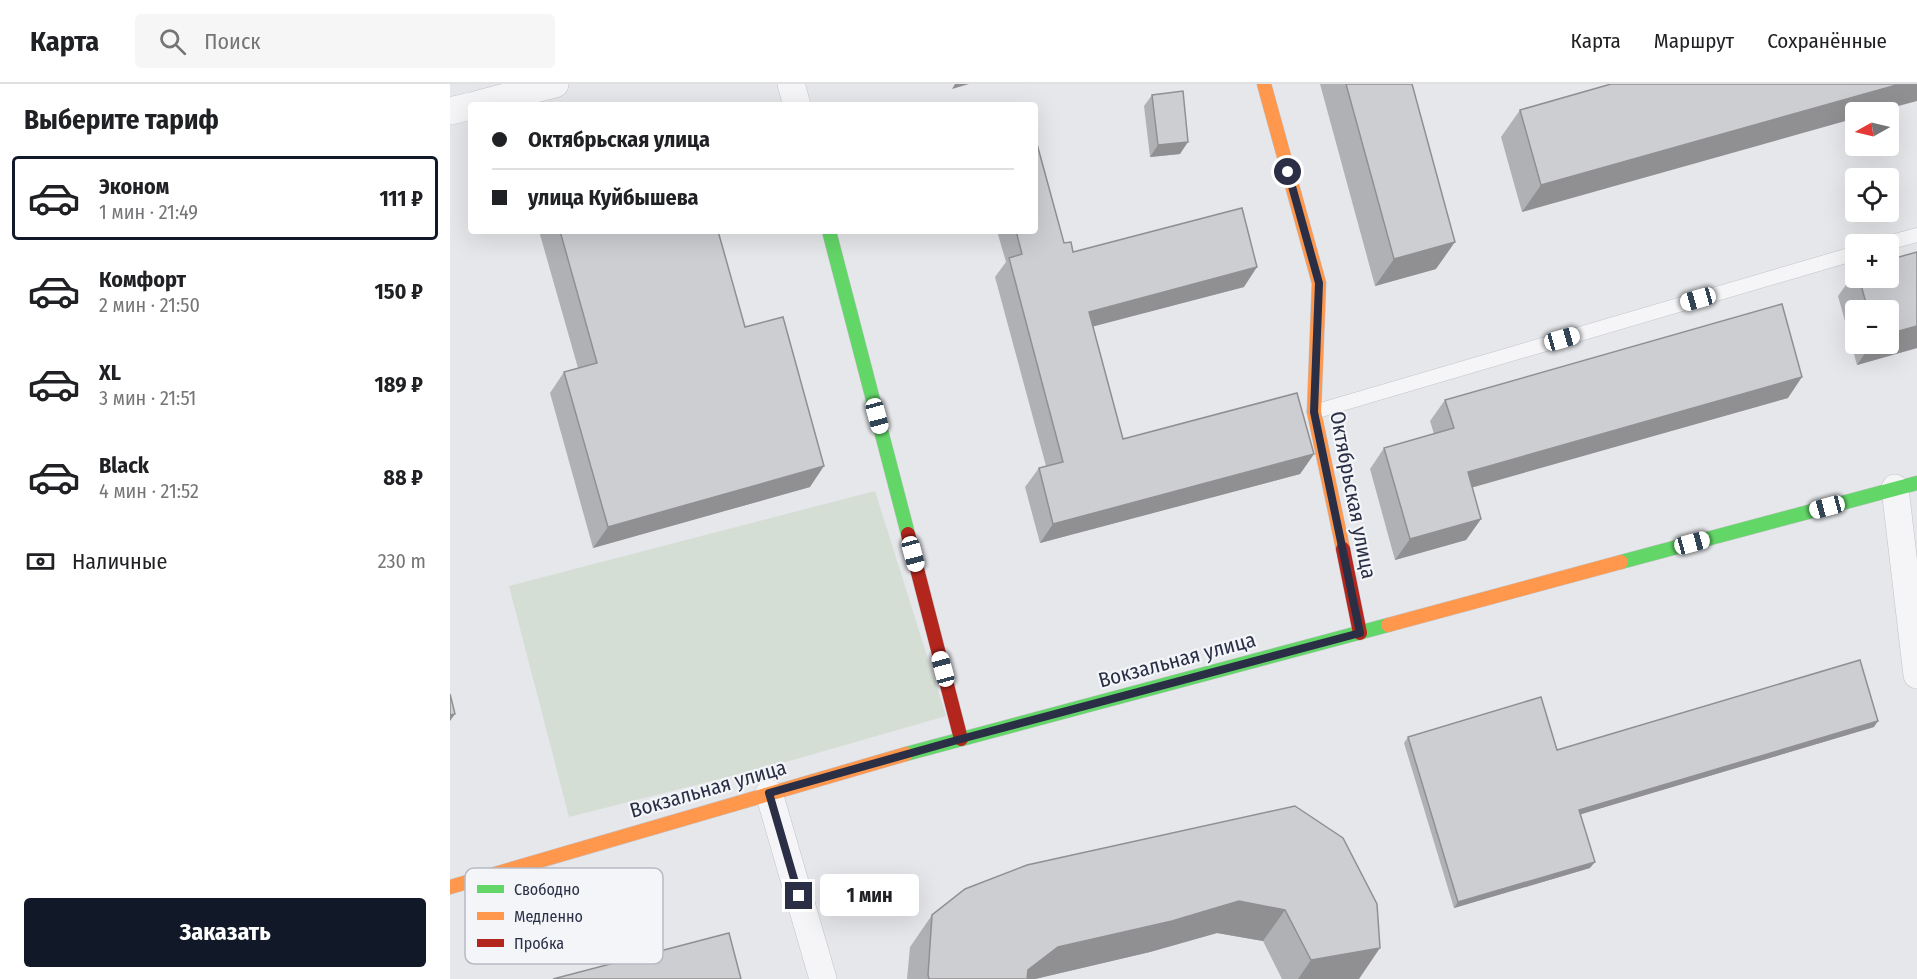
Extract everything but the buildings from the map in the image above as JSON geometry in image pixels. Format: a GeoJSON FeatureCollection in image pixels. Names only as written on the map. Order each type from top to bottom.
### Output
{"type":"FeatureCollection","features":[{"type":"Feature","properties":{"kind":"street"},"geometry":{"type":"LineString","coordinates":[[485,102],[555,84]]}},
{"type":"Feature","properties":{"kind":"street"},"geometry":{"type":"LineString","coordinates":[[791,84],[796,102]]}},
{"type":"Feature","properties":{"kind":"street","name":"Октябрьская улица"},"geometry":{"type":"LineString","coordinates":[[1264,84],[1319,283],[1314,412],[1360,633]]}},
{"type":"Feature","properties":{"kind":"street"},"geometry":{"type":"LineString","coordinates":[[450,111],[468,106]]}},
{"type":"Feature","properties":{"kind":"street"},"geometry":{"type":"LineString","coordinates":[[830,234],[961,739]]}},
{"type":"Feature","properties":{"kind":"street"},"geometry":{"type":"LineString","coordinates":[[1906,485],[1917,675]]}},
{"type":"Feature","properties":{"kind":"street","name":"Вокзальная улица"},"geometry":{"type":"LineString","coordinates":[[514,868],[961,739],[1906,485]]}},
{"type":"Feature","properties":{"kind":"street"},"geometry":{"type":"LineString","coordinates":[[769,793],[823,979]]}},
{"type":"Feature","properties":{"kind":"street","name":"Вокзальная улица"},"geometry":{"type":"LineString","coordinates":[[450,887],[465,883]]}},
{"type":"Feature","properties":{"kind":"lane"},"geometry":{"type":"LineString","coordinates":[[1899,240],[1917,235]]}},
{"type":"Feature","properties":{"kind":"lane"},"geometry":{"type":"LineString","coordinates":[[1314,412],[1845,256]]}},
{"type":"Feature","properties":{"kind":"shaded area"},"geometry":{"type":"Polygon","coordinates":[[[875,491],[946,716],[779,764],[569,817],[509,586],[875,491]]]}},
{"type":"Feature","properties":{"kind":"traffic: fast"},"geometry":{"type":"LineString","coordinates":[[830,234],[908,534]]}},
{"type":"Feature","properties":{"kind":"traffic: fast"},"geometry":{"type":"LineString","coordinates":[[1621,562],[1917,483]]}},
{"type":"Feature","properties":{"kind":"traffic: fast"},"geometry":{"type":"LineString","coordinates":[[906,754],[1388,625]]}},
{"type":"Feature","properties":{"kind":"traffic: slow"},"geometry":{"type":"LineString","coordinates":[[1264,84],[1319,283],[1314,412],[1343,549]]}},
{"type":"Feature","properties":{"kind":"traffic: slow"},"geometry":{"type":"LineString","coordinates":[[1388,625],[1621,562]]}},
{"type":"Feature","properties":{"kind":"traffic: slow"},"geometry":{"type":"LineString","coordinates":[[515,868],[906,754]]}},
{"type":"Feature","properties":{"kind":"traffic: slow"},"geometry":{"type":"LineString","coordinates":[[450,887],[465,883]]}},
{"type":"Feature","properties":{"kind":"traffic: jam"},"geometry":{"type":"LineString","coordinates":[[908,534],[961,739]]}},
{"type":"Feature","properties":{"kind":"traffic: jam"},"geometry":{"type":"LineString","coordinates":[[1343,549],[1360,633]]}},
{"type":"Feature","properties":{"kind":"route"},"geometry":{"type":"LineString","coordinates":[[799,896],[769,793],[961,739],[1360,633],[1314,412],[1319,283],[1288,172]]}}]}
